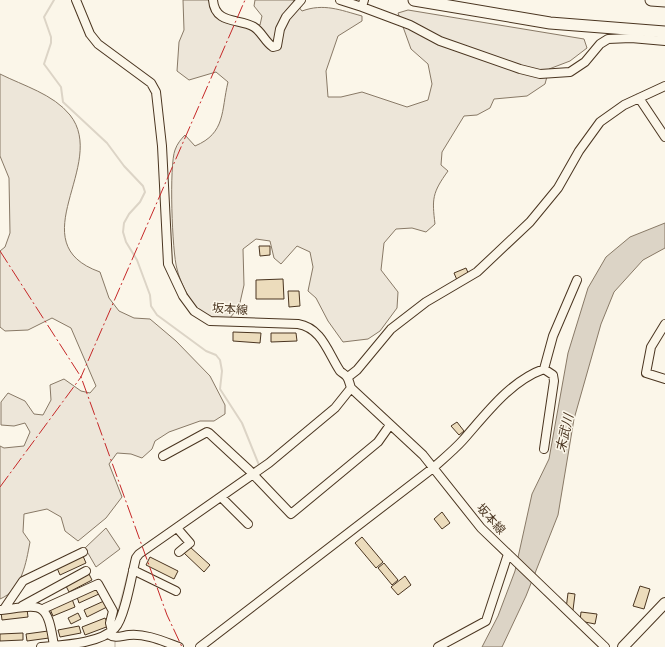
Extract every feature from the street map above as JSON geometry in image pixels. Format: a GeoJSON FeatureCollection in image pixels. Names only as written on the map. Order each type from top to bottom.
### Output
{"type":"FeatureCollection","features":[{"type":"Feature","properties":{"kind":"highway"},"geometry":{"type":"LineString","coordinates":[[414,0],[550,23],[665,32]]}},
{"type":"Feature","properties":{"kind":"highway"},"geometry":{"type":"LineString","coordinates":[[651,0],[665,1]]}},
{"type":"Feature","properties":{"kind":"main road"},"geometry":{"type":"LineString","coordinates":[[623,647],[665,603]]}},
{"type":"Feature","properties":{"kind":"street","name":"坂本線"},"geometry":{"type":"LineString","coordinates":[[76,0],[87,28],[98,44],[151,83],[156,92],[162,146],[168,264],[183,296],[190,306],[201,317],[210,321],[306,325],[320,338],[341,372],[348,378],[351,388],[423,455],[481,528],[605,647]]}},
{"type":"Feature","properties":{"kind":"street"},"geometry":{"type":"LineString","coordinates":[[213,0],[218,13],[226,19],[245,23],[253,27],[272,47],[277,46],[280,29],[286,17],[301,0]]}},
{"type":"Feature","properties":{"kind":"street"},"geometry":{"type":"LineString","coordinates":[[340,0],[363,4],[410,25],[440,41],[520,69],[540,74],[570,72],[585,62],[600,44],[608,39],[631,38],[665,41]]}},
{"type":"Feature","properties":{"kind":"street"},"geometry":{"type":"LineString","coordinates":[[348,378],[357,370],[391,329],[426,302],[477,272],[524,228],[558,188],[579,151],[600,122],[624,105],[665,86]]}},
{"type":"Feature","properties":{"kind":"street"},"geometry":{"type":"LineString","coordinates":[[639,98],[665,137]]}},
{"type":"Feature","properties":{"kind":"street"},"geometry":{"type":"LineString","coordinates":[[200,647],[434,468],[463,440],[484,416],[519,383],[544,369],[553,336],[576,280]]}},
{"type":"Feature","properties":{"kind":"street"},"geometry":{"type":"LineString","coordinates":[[665,324],[651,347],[646,373],[665,379]]}},
{"type":"Feature","properties":{"kind":"street"},"geometry":{"type":"LineString","coordinates":[[544,369],[553,375],[554,381],[544,449]]}},
{"type":"Feature","properties":{"kind":"street"},"geometry":{"type":"LineString","coordinates":[[112,635],[122,614],[133,570],[139,554],[221,497],[335,408],[351,388]]}},
{"type":"Feature","properties":{"kind":"street"},"geometry":{"type":"LineString","coordinates":[[163,456],[207,432],[251,473],[291,514],[378,442],[390,425]]}},
{"type":"Feature","properties":{"kind":"street"},"geometry":{"type":"LineString","coordinates":[[221,497],[248,524]]}},
{"type":"Feature","properties":{"kind":"street"},"geometry":{"type":"LineString","coordinates":[[177,528],[190,542],[179,552]]}},
{"type":"Feature","properties":{"kind":"street"},"geometry":{"type":"LineString","coordinates":[[2,610],[23,581],[83,552]]}},
{"type":"Feature","properties":{"kind":"street"},"geometry":{"type":"LineString","coordinates":[[438,647],[486,621],[505,559],[510,556]]}},
{"type":"Feature","properties":{"kind":"street"},"geometry":{"type":"LineString","coordinates":[[21,606],[86,570]]}},
{"type":"Feature","properties":{"kind":"street"},"geometry":{"type":"LineString","coordinates":[[133,570],[176,591]]}},
{"type":"Feature","properties":{"kind":"street"},"geometry":{"type":"LineString","coordinates":[[44,610],[45,608],[98,584],[113,611],[110,623],[112,635]]}},
{"type":"Feature","properties":{"kind":"street"},"geometry":{"type":"LineString","coordinates":[[2,610],[31,605],[44,610],[50,620],[54,646]]}},
{"type":"Feature","properties":{"kind":"street"},"geometry":{"type":"LineString","coordinates":[[41,647],[67,645],[112,635],[131,634],[179,647]]}},
{"type":"Feature","properties":{"kind":"shaded area"},"geometry":{"type":"Polygon","coordinates":[[[183,0],[211,0],[210,5],[244,25],[260,25],[262,16],[254,6],[255,0],[293,0],[302,11],[325,7],[362,16],[362,21],[338,36],[326,71],[328,97],[341,97],[362,92],[407,107],[428,100],[432,84],[428,64],[411,49],[398,13],[408,10],[584,39],[587,48],[570,61],[549,69],[545,84],[527,96],[494,99],[490,108],[477,115],[464,116],[442,152],[441,165],[448,171],[434,196],[435,224],[426,232],[412,228],[396,229],[384,243],[381,270],[398,292],[397,308],[380,331],[368,339],[343,342],[328,321],[316,298],[308,291],[313,267],[310,252],[297,246],[281,264],[274,258],[270,241],[256,239],[243,249],[244,285],[239,307],[229,319],[213,317],[201,312],[188,296],[178,274],[175,260],[172,190],[173,159],[179,142],[185,135],[195,146],[205,141],[217,128],[223,112],[228,82],[216,72],[189,80],[177,71],[179,42],[184,30],[183,0]]]}},
{"type":"Feature","properties":{"kind":"shaded area"},"geometry":{"type":"Polygon","coordinates":[[[0,74],[38,91],[55,101],[70,115],[79,135],[80,156],[65,222],[66,242],[77,259],[100,272],[109,298],[119,311],[134,318],[150,319],[176,341],[210,376],[225,405],[225,414],[214,421],[200,421],[169,432],[155,441],[152,449],[142,458],[131,454],[117,453],[109,464],[122,497],[106,518],[78,541],[65,531],[61,517],[47,509],[24,514],[23,532],[30,542],[25,567],[18,583],[7,595],[0,599],[0,446],[4,448],[24,446],[30,432],[25,423],[14,426],[1,425],[1,402],[8,393],[25,401],[34,414],[43,415],[51,400],[50,385],[64,379],[81,391],[90,393],[96,386],[71,328],[52,318],[28,330],[5,331],[0,327],[0,251],[5,247],[10,233],[9,178],[0,156],[0,74]]]}},
{"type":"Feature","properties":{"kind":"shaded area"},"geometry":{"type":"Polygon","coordinates":[[[106,528],[120,549],[96,567],[85,548],[106,528]]]}},
{"type":"Feature","properties":{"kind":"water","name":"末武川"},"geometry":{"type":"Polygon","coordinates":[[[665,223],[665,248],[643,260],[614,292],[601,324],[574,419],[558,515],[526,596],[502,647],[482,647],[498,616],[515,571],[532,494],[549,459],[568,353],[588,288],[606,257],[630,237],[665,223]]]}},
{"type":"Feature","properties":{"kind":"building"},"geometry":{"type":"Polygon","coordinates":[[[259,246],[270,246],[270,255],[260,256],[259,246]]]}},
{"type":"Feature","properties":{"kind":"building"},"geometry":{"type":"Polygon","coordinates":[[[466,268],[469,275],[457,280],[454,273],[466,268]]]}},
{"type":"Feature","properties":{"kind":"building"},"geometry":{"type":"Polygon","coordinates":[[[283,279],[284,299],[256,299],[256,280],[283,279]]]}},
{"type":"Feature","properties":{"kind":"building"},"geometry":{"type":"Polygon","coordinates":[[[288,291],[299,291],[300,306],[289,307],[288,291]]]}},
{"type":"Feature","properties":{"kind":"building"},"geometry":{"type":"Polygon","coordinates":[[[233,332],[261,333],[260,343],[233,341],[233,332]]]}},
{"type":"Feature","properties":{"kind":"building"},"geometry":{"type":"Polygon","coordinates":[[[271,333],[296,333],[297,341],[271,342],[271,333]]]}},
{"type":"Feature","properties":{"kind":"building"},"geometry":{"type":"Polygon","coordinates":[[[457,422],[464,431],[459,435],[451,426],[457,422]]]}},
{"type":"Feature","properties":{"kind":"building"},"geometry":{"type":"Polygon","coordinates":[[[442,512],[450,523],[442,529],[434,519],[442,512]]]}},
{"type":"Feature","properties":{"kind":"building"},"geometry":{"type":"Polygon","coordinates":[[[362,537],[383,562],[376,568],[355,543],[362,537]]]}},
{"type":"Feature","properties":{"kind":"building"},"geometry":{"type":"Polygon","coordinates":[[[190,547],[210,565],[204,572],[184,553],[190,547]]]}},
{"type":"Feature","properties":{"kind":"building"},"geometry":{"type":"Polygon","coordinates":[[[83,556],[86,563],[60,575],[57,568],[83,556]]]}},
{"type":"Feature","properties":{"kind":"building"},"geometry":{"type":"Polygon","coordinates":[[[150,557],[178,571],[174,579],[146,565],[150,557]]]}},
{"type":"Feature","properties":{"kind":"building"},"geometry":{"type":"Polygon","coordinates":[[[384,563],[398,580],[392,585],[378,568],[384,563]]]}},
{"type":"Feature","properties":{"kind":"building"},"geometry":{"type":"Polygon","coordinates":[[[88,572],[92,580],[69,592],[65,584],[88,572]]]}},
{"type":"Feature","properties":{"kind":"building"},"geometry":{"type":"Polygon","coordinates":[[[405,576],[411,585],[398,595],[391,587],[405,576]]]}},
{"type":"Feature","properties":{"kind":"building"},"geometry":{"type":"Polygon","coordinates":[[[640,586],[650,589],[644,609],[633,606],[640,586]]]}},
{"type":"Feature","properties":{"kind":"building"},"geometry":{"type":"Polygon","coordinates":[[[96,588],[99,594],[79,603],[77,597],[96,588]]]}},
{"type":"Feature","properties":{"kind":"building"},"geometry":{"type":"Polygon","coordinates":[[[568,593],[575,594],[573,610],[566,609],[568,593]]]}},
{"type":"Feature","properties":{"kind":"building"},"geometry":{"type":"Polygon","coordinates":[[[72,599],[75,607],[53,616],[50,609],[72,599]]]}},
{"type":"Feature","properties":{"kind":"building"},"geometry":{"type":"Polygon","coordinates":[[[104,601],[107,607],[87,617],[84,610],[104,601]]]}},
{"type":"Feature","properties":{"kind":"building"},"geometry":{"type":"Polygon","coordinates":[[[27,609],[28,617],[2,620],[1,612],[27,609]]]}},
{"type":"Feature","properties":{"kind":"building"},"geometry":{"type":"Polygon","coordinates":[[[581,612],[597,614],[595,624],[580,621],[581,612]]]}},
{"type":"Feature","properties":{"kind":"building"},"geometry":{"type":"Polygon","coordinates":[[[78,613],[81,619],[71,624],[68,618],[78,613]]]}},
{"type":"Feature","properties":{"kind":"building"},"geometry":{"type":"Polygon","coordinates":[[[105,618],[109,626],[85,635],[82,627],[105,618]]]}},
{"type":"Feature","properties":{"kind":"building"},"geometry":{"type":"Polygon","coordinates":[[[79,626],[81,633],[60,637],[58,630],[79,626]]]}},
{"type":"Feature","properties":{"kind":"building"},"geometry":{"type":"Polygon","coordinates":[[[48,631],[49,638],[27,641],[26,634],[48,631]]]}},
{"type":"Feature","properties":{"kind":"building"},"geometry":{"type":"Polygon","coordinates":[[[23,633],[23,640],[0,641],[0,634],[23,633]]]}},
{"type":"Feature","properties":{"kind":"waterway"},"geometry":{"type":"LineString","coordinates":[[54,0],[44,17],[51,37],[51,43],[44,64],[61,87],[63,102],[107,143],[124,166],[143,186],[145,192],[140,202],[129,214],[124,223],[123,232],[126,242],[137,260],[150,295],[151,306],[157,315],[206,351],[216,355],[220,360],[222,371],[220,389],[242,423],[259,465],[254,468]]}},
{"type":"Feature","properties":{"kind":"waterway"},"geometry":{"type":"LineString","coordinates":[[145,545],[164,532]]}},
{"type":"Feature","properties":{"kind":"waterway"},"geometry":{"type":"LineString","coordinates":[[115,623],[128,574]]}},
{"type":"Feature","properties":{"kind":"waterway"},"geometry":{"type":"LineString","coordinates":[[115,640],[115,647]]}},
{"type":"Feature","properties":{"kind":"power"},"geometry":{"type":"LineString","coordinates":[[0,487],[81,377],[245,0]]}},
{"type":"Feature","properties":{"kind":"power"},"geometry":{"type":"LineString","coordinates":[[0,251],[81,377],[167,615],[182,647]]}}]}
